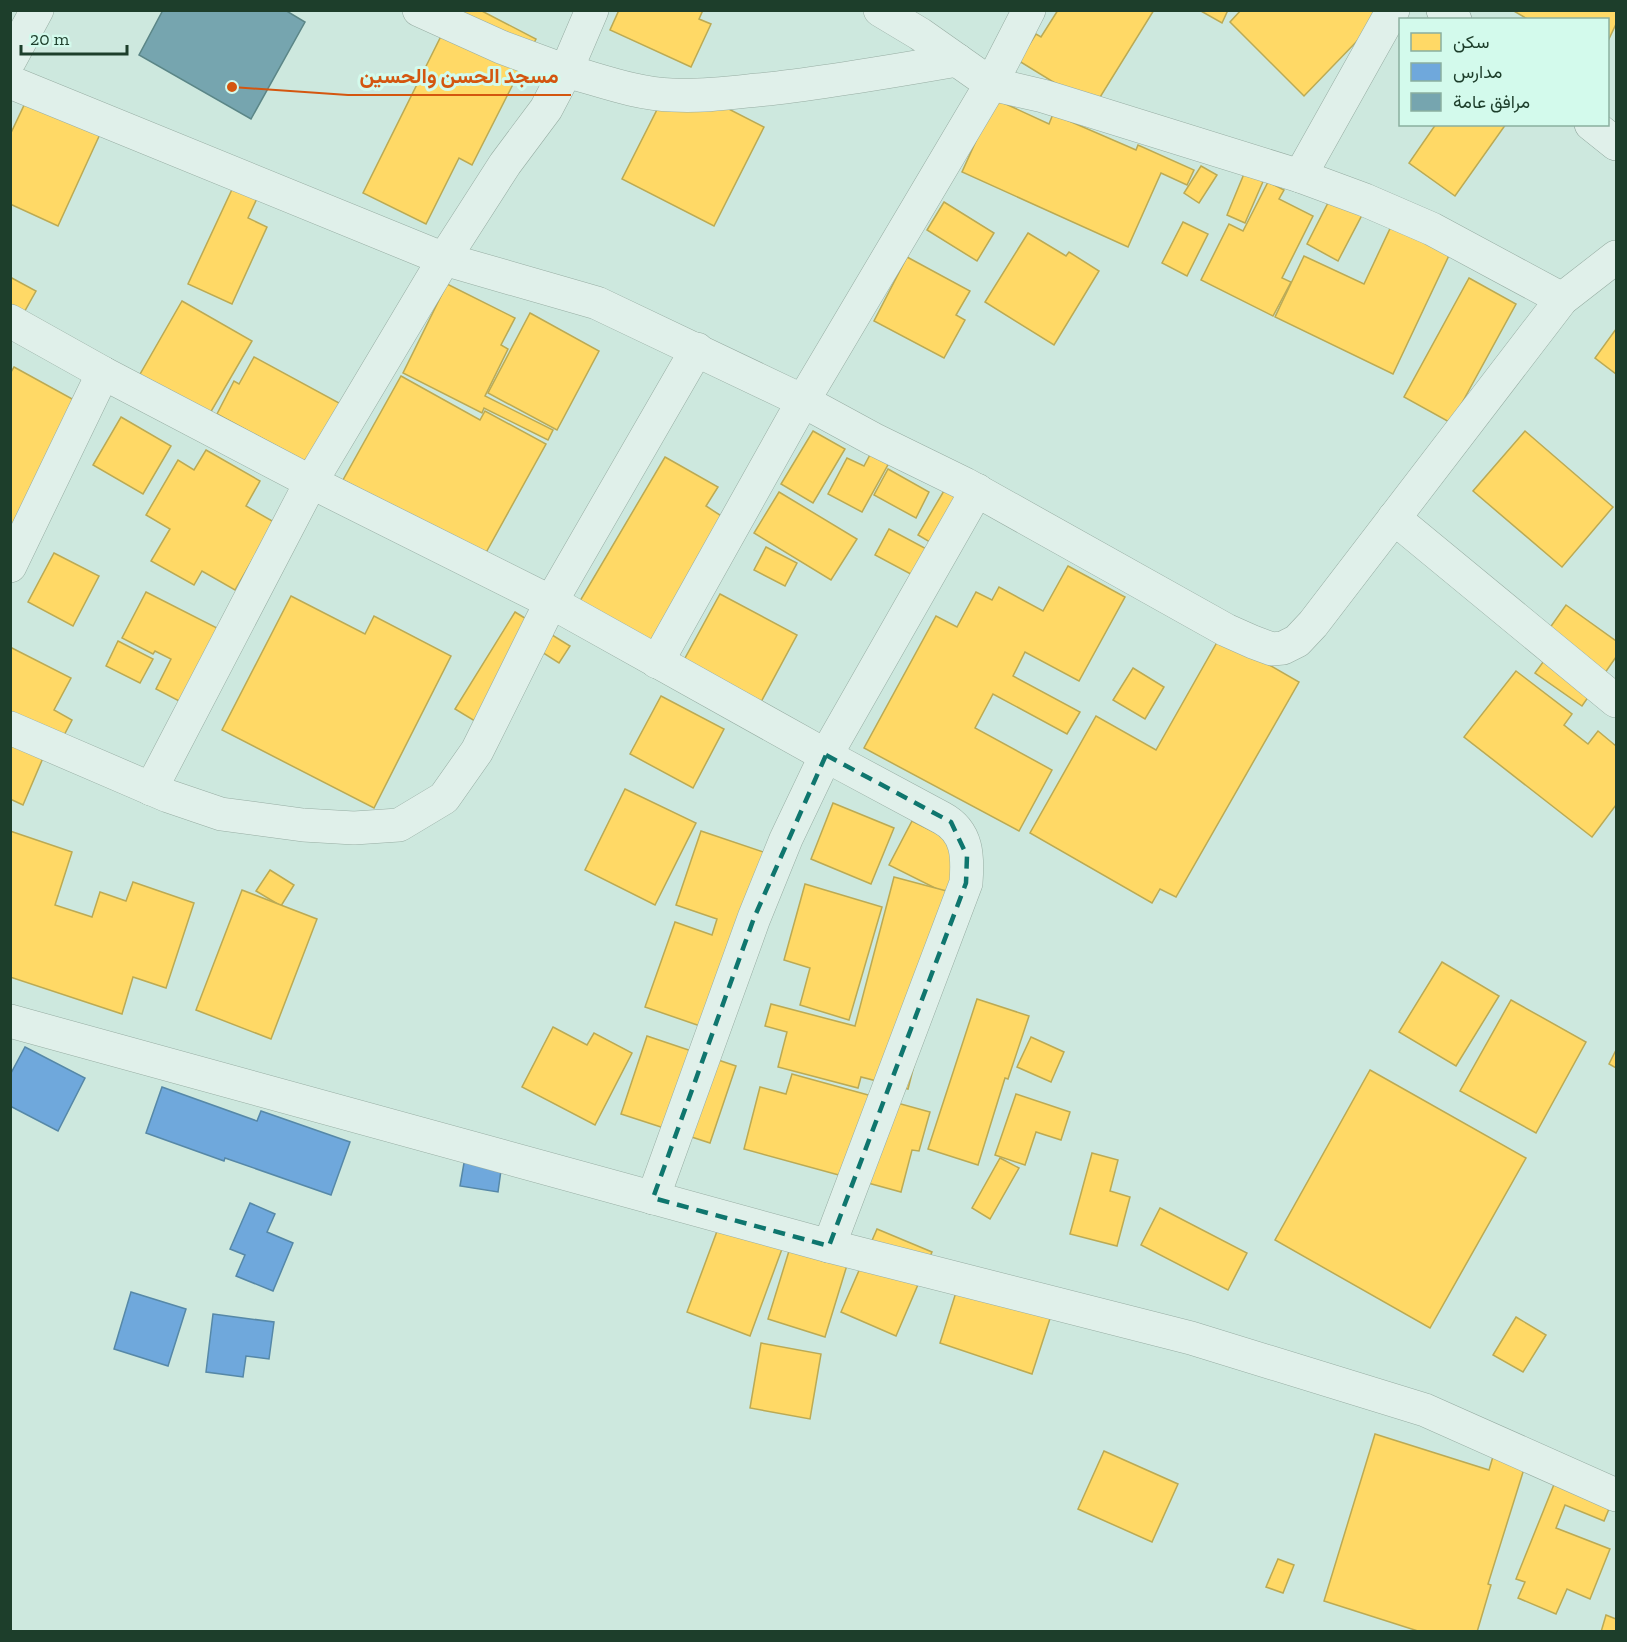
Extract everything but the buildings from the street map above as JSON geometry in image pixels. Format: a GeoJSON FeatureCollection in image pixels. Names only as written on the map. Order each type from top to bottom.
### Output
{"type":"FeatureCollection","features":[{"type":"Feature","properties":{"kind":"street"},"geometry":{"type":"LineString","coordinates":[[419,10],[501,47],[566,71],[644,92],[672,95],[710,95],[829,82],[957,60]]}},
{"type":"Feature","properties":{"kind":"street"},"geometry":{"type":"LineString","coordinates":[[151,789],[311,482],[444,259],[506,164],[546,109],[566,71],[592,10]]}},
{"type":"Feature","properties":{"kind":"street"},"geometry":{"type":"LineString","coordinates":[[880,10],[920,34],[991,84],[1043,96],[1300,176],[1365,200],[1432,229],[1562,299]]}},
{"type":"Feature","properties":{"kind":"street"},"geometry":{"type":"LineString","coordinates":[[657,662],[803,401],[991,84],[1029,10]]}},
{"type":"Feature","properties":{"kind":"street"},"geometry":{"type":"LineString","coordinates":[[1300,176],[1393,10]]}},
{"type":"Feature","properties":{"kind":"street"},"geometry":{"type":"LineString","coordinates":[[10,82],[444,259],[597,303],[803,401],[873,440],[977,490],[1226,630],[1272,649],[1282,648],[1297,641],[1313,624],[1562,299],[1617,257]]}},
{"type":"Feature","properties":{"kind":"street"},"geometry":{"type":"LineString","coordinates":[[1594,126],[1617,144]]}},
{"type":"Feature","properties":{"kind":"street"},"geometry":{"type":"LineString","coordinates":[[10,321],[103,373],[311,482],[551,602],[951,822],[962,838],[967,856],[966,883],[830,1246]]}},
{"type":"Feature","properties":{"kind":"street"},"geometry":{"type":"LineString","coordinates":[[10,728],[151,789],[221,814],[303,825],[354,828],[399,825],[444,798],[477,751],[551,602],[697,350]]}},
{"type":"Feature","properties":{"kind":"street"},"geometry":{"type":"LineString","coordinates":[[10,566],[103,373]]}},
{"type":"Feature","properties":{"kind":"street"},"geometry":{"type":"LineString","coordinates":[[653,1198],[754,918],[786,839],[826,755],[977,490]]}},
{"type":"Feature","properties":{"kind":"street"},"geometry":{"type":"LineString","coordinates":[[1394,518],[1617,701]]}},
{"type":"Feature","properties":{"kind":"street"},"geometry":{"type":"LineString","coordinates":[[10,1021],[830,1246],[1191,1338],[1425,1410],[1617,1495]]}},
{"type":"Feature","properties":{"kind":"highlighted area"},"geometry":{"type":"Polygon","coordinates":[[[826,755],[951,822],[967,856],[966,883],[829,1246],[653,1198],[754,918],[826,755]]]}},
{"type":"Feature","properties":{"kind":"place","name":"مسجد الحسن والحسين"},"geometry":{"type":"Point","coordinates":[232,87]}}]}
